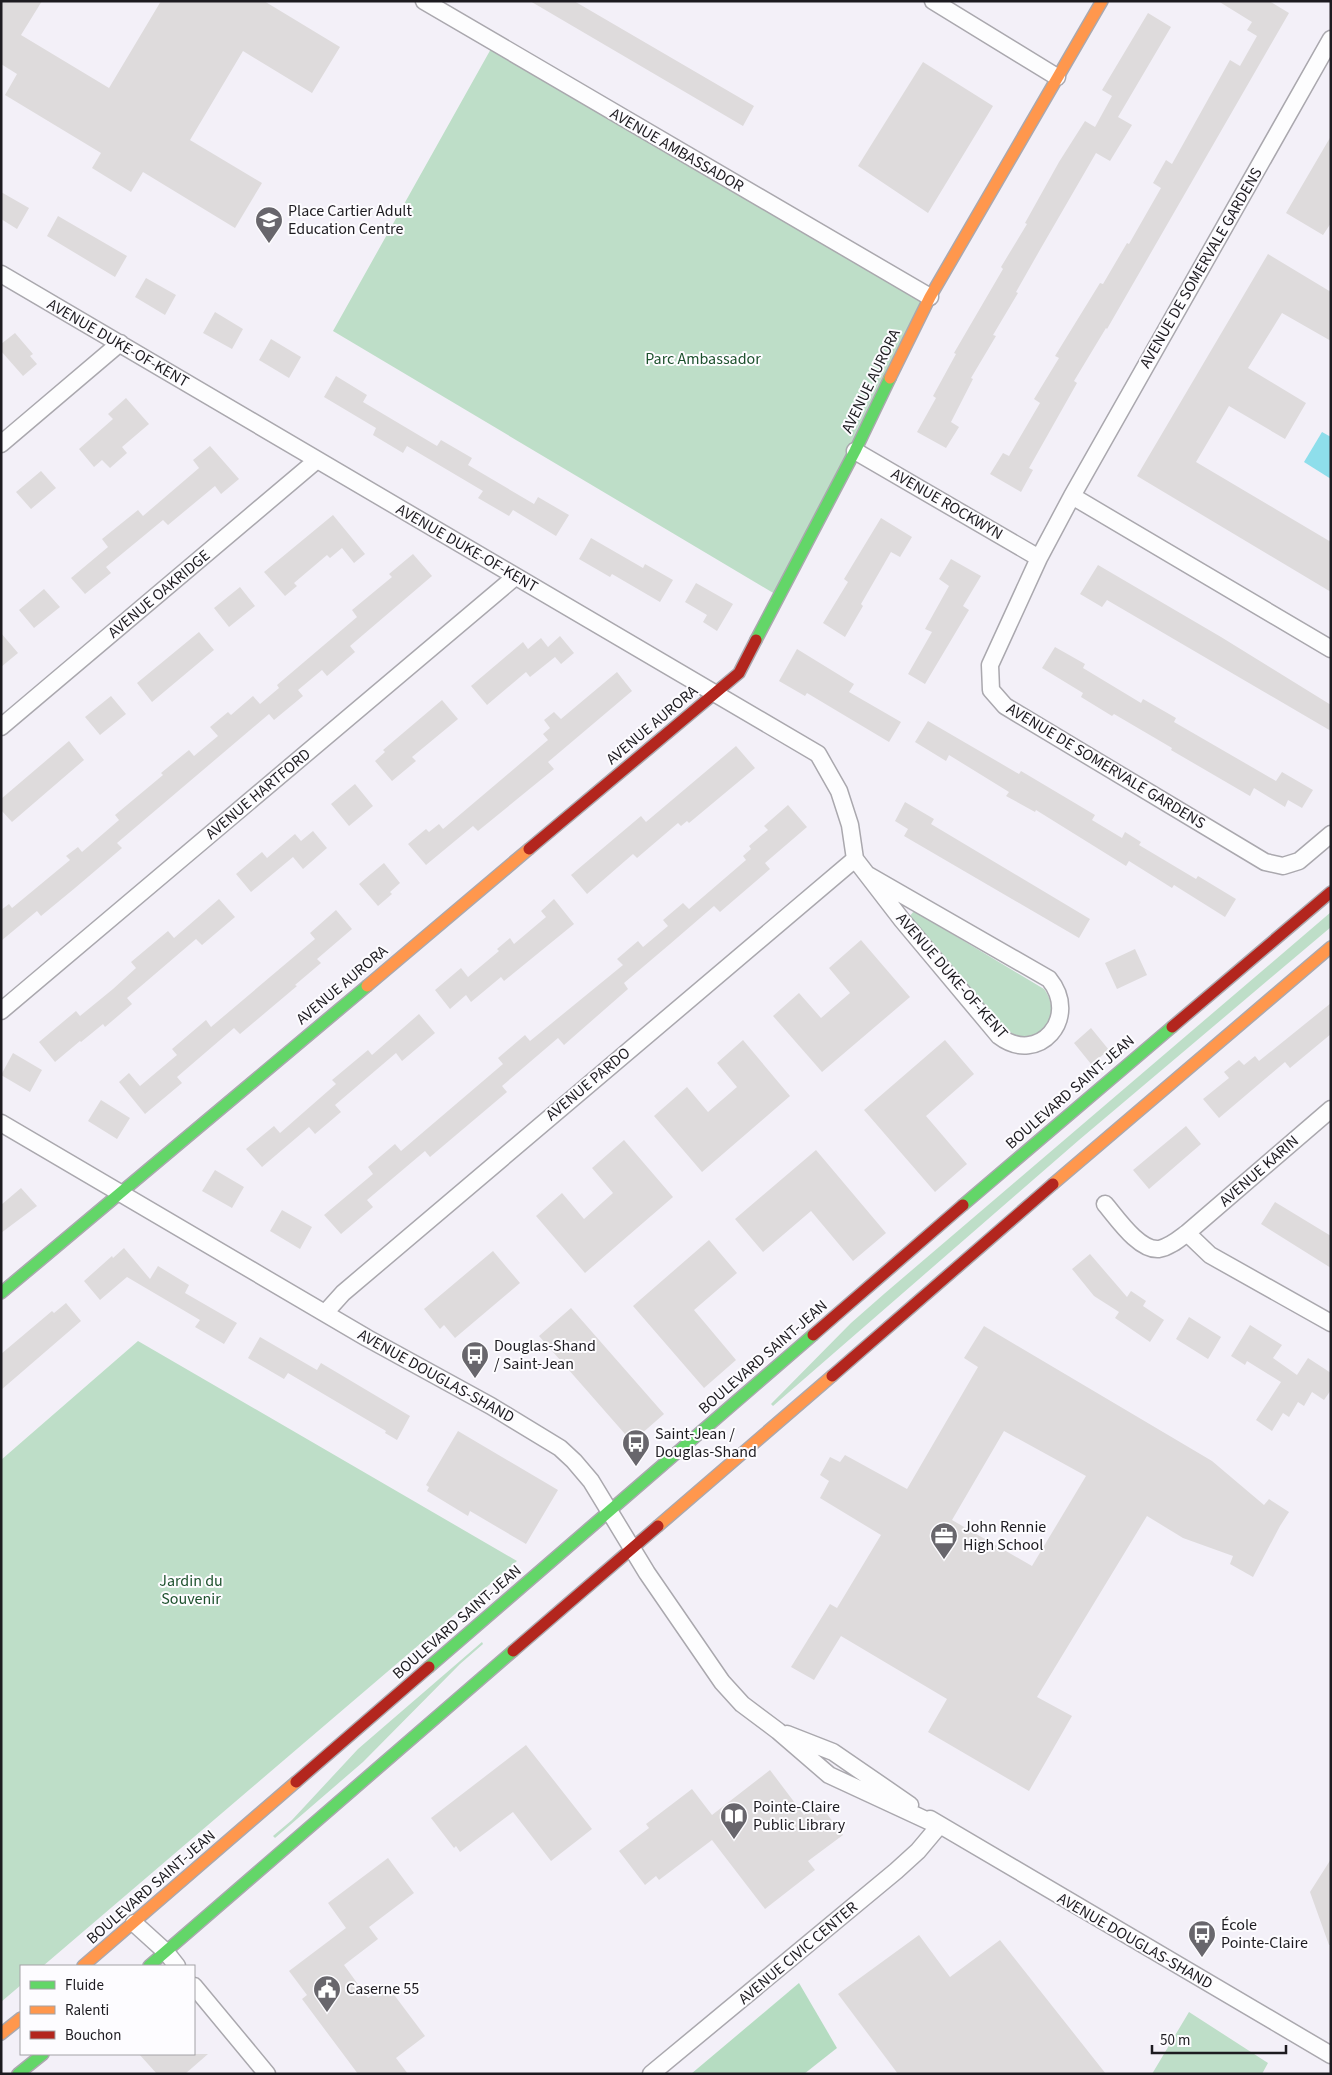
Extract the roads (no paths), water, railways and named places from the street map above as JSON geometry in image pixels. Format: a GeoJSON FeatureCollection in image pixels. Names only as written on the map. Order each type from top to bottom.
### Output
{"type":"FeatureCollection","features":[{"type":"Feature","properties":{"kind":"main road","name":"AVENUE AURORA"},"geometry":{"type":"LineString","coordinates":[[1,1293],[739,673],[855,451],[930,297],[1056,77],[1102,1]]}},
{"type":"Feature","properties":{"kind":"main road","name":"BOULEVARD SAINT-JEAN"},"geometry":{"type":"LineString","coordinates":[[84,1965],[948,1218],[1331,892]]}},
{"type":"Feature","properties":{"kind":"main road"},"geometry":{"type":"LineString","coordinates":[[151,1965],[1097,1146],[1331,947]]}},
{"type":"Feature","properties":{"kind":"main road"},"geometry":{"type":"LineString","coordinates":[[1,2034],[20,2019]]}},
{"type":"Feature","properties":{"kind":"main road"},"geometry":{"type":"LineString","coordinates":[[18,2074],[42,2055]]}},
{"type":"Feature","properties":{"kind":"street","name":"AVENUE AMBASSADOR"},"geometry":{"type":"LineString","coordinates":[[424,1],[930,297]]}},
{"type":"Feature","properties":{"kind":"street"},"geometry":{"type":"LineString","coordinates":[[933,1],[1056,77]]}},
{"type":"Feature","properties":{"kind":"street","name":"AVENUE DE SOMERVALE GARDENS"},"geometry":{"type":"LineString","coordinates":[[1331,39],[1072,496],[1039,558],[990,665],[991,690],[1005,706],[1265,862],[1282,866],[1299,861],[1331,834]]}},
{"type":"Feature","properties":{"kind":"street","name":"AVENUE DUKE-OF-KENT"},"geometry":{"type":"LineString","coordinates":[[1,274],[818,754],[839,790],[850,825],[855,859],[902,920],[999,1036],[1012,1044],[1027,1045],[1040,1041],[1055,1029],[1062,1008],[1058,993],[1049,979],[868,875]]}},
{"type":"Feature","properties":{"kind":"street"},"geometry":{"type":"LineString","coordinates":[[1,444],[120,343]]}},
{"type":"Feature","properties":{"kind":"street","name":"AVENUE ROCKWYN"},"geometry":{"type":"LineString","coordinates":[[855,451],[1039,558]]}},
{"type":"Feature","properties":{"kind":"street","name":"AVENUE OAKRIDGE"},"geometry":{"type":"LineString","coordinates":[[1,727],[317,460]]}},
{"type":"Feature","properties":{"kind":"street"},"geometry":{"type":"LineString","coordinates":[[1072,496],[1331,649]]}},
{"type":"Feature","properties":{"kind":"street","name":"AVENUE HARTFORD"},"geometry":{"type":"LineString","coordinates":[[1,1011],[515,576]]}},
{"type":"Feature","properties":{"kind":"street","name":"AVENUE PARDO"},"geometry":{"type":"LineString","coordinates":[[325,1313],[343,1292],[855,859]]}},
{"type":"Feature","properties":{"kind":"street","name":"AVENUE KARIN"},"geometry":{"type":"LineString","coordinates":[[1187,1233],[1331,1109]]}},
{"type":"Feature","properties":{"kind":"street","name":"AVENUE DOUGLAS-SHAND"},"geometry":{"type":"LineString","coordinates":[[1,1123],[408,1361],[491,1406],[560,1448],[586,1475],[632,1549],[726,1687],[755,1715],[778,1731],[822,1770],[840,1781],[939,1826],[1331,2055]]}},
{"type":"Feature","properties":{"kind":"street"},"geometry":{"type":"LineString","coordinates":[[1105,1204],[1136,1239],[1154,1249],[1168,1246],[1187,1233],[1210,1255],[1331,1323]]}},
{"type":"Feature","properties":{"kind":"street","name":"AVENUE CIVIC CENTER"},"geometry":{"type":"LineString","coordinates":[[651,2074],[896,1871],[918,1852],[939,1826]]}},
{"type":"Feature","properties":{"kind":"street"},"geometry":{"type":"LineString","coordinates":[[134,1923],[166,1952],[177,1965]]}},
{"type":"Feature","properties":{"kind":"street"},"geometry":{"type":"LineString","coordinates":[[195,1987],[268,2074]]}},
{"type":"Feature","properties":{"kind":"water"},"geometry":{"type":"Polygon","coordinates":[[[1322,432],[1331,437],[1331,479],[1304,462],[1322,432]]]}},
{"type":"Feature","properties":{"kind":"place","name":"Place Cartier Adult Education Centre"},"geometry":{"type":"Point","coordinates":[269,244]}},
{"type":"Feature","properties":{"kind":"place","name":"Douglas-Shand / Saint-Jean"},"geometry":{"type":"Point","coordinates":[475,1379]}},
{"type":"Feature","properties":{"kind":"place","name":"Saint-Jean / Douglas-Shand"},"geometry":{"type":"Point","coordinates":[636,1467]}},
{"type":"Feature","properties":{"kind":"place","name":"John Rennie High School"},"geometry":{"type":"Point","coordinates":[944,1560]}},
{"type":"Feature","properties":{"kind":"place","name":"Pointe-Claire Public Library"},"geometry":{"type":"Point","coordinates":[734,1840]}},
{"type":"Feature","properties":{"kind":"place","name":"École Pointe-Claire"},"geometry":{"type":"Point","coordinates":[1202,1958]}},
{"type":"Feature","properties":{"kind":"place","name":"Caserne 55"},"geometry":{"type":"Point","coordinates":[327,2013]}},
{"type":"Feature","properties":{"kind":"park label","name":"Parc Ambassador"},"geometry":{"type":"Point","coordinates":[703,359]}},
{"type":"Feature","properties":{"kind":"park label","name":"Jardin du Souvenir"},"geometry":{"type":"Point","coordinates":[191,1590]}}]}
